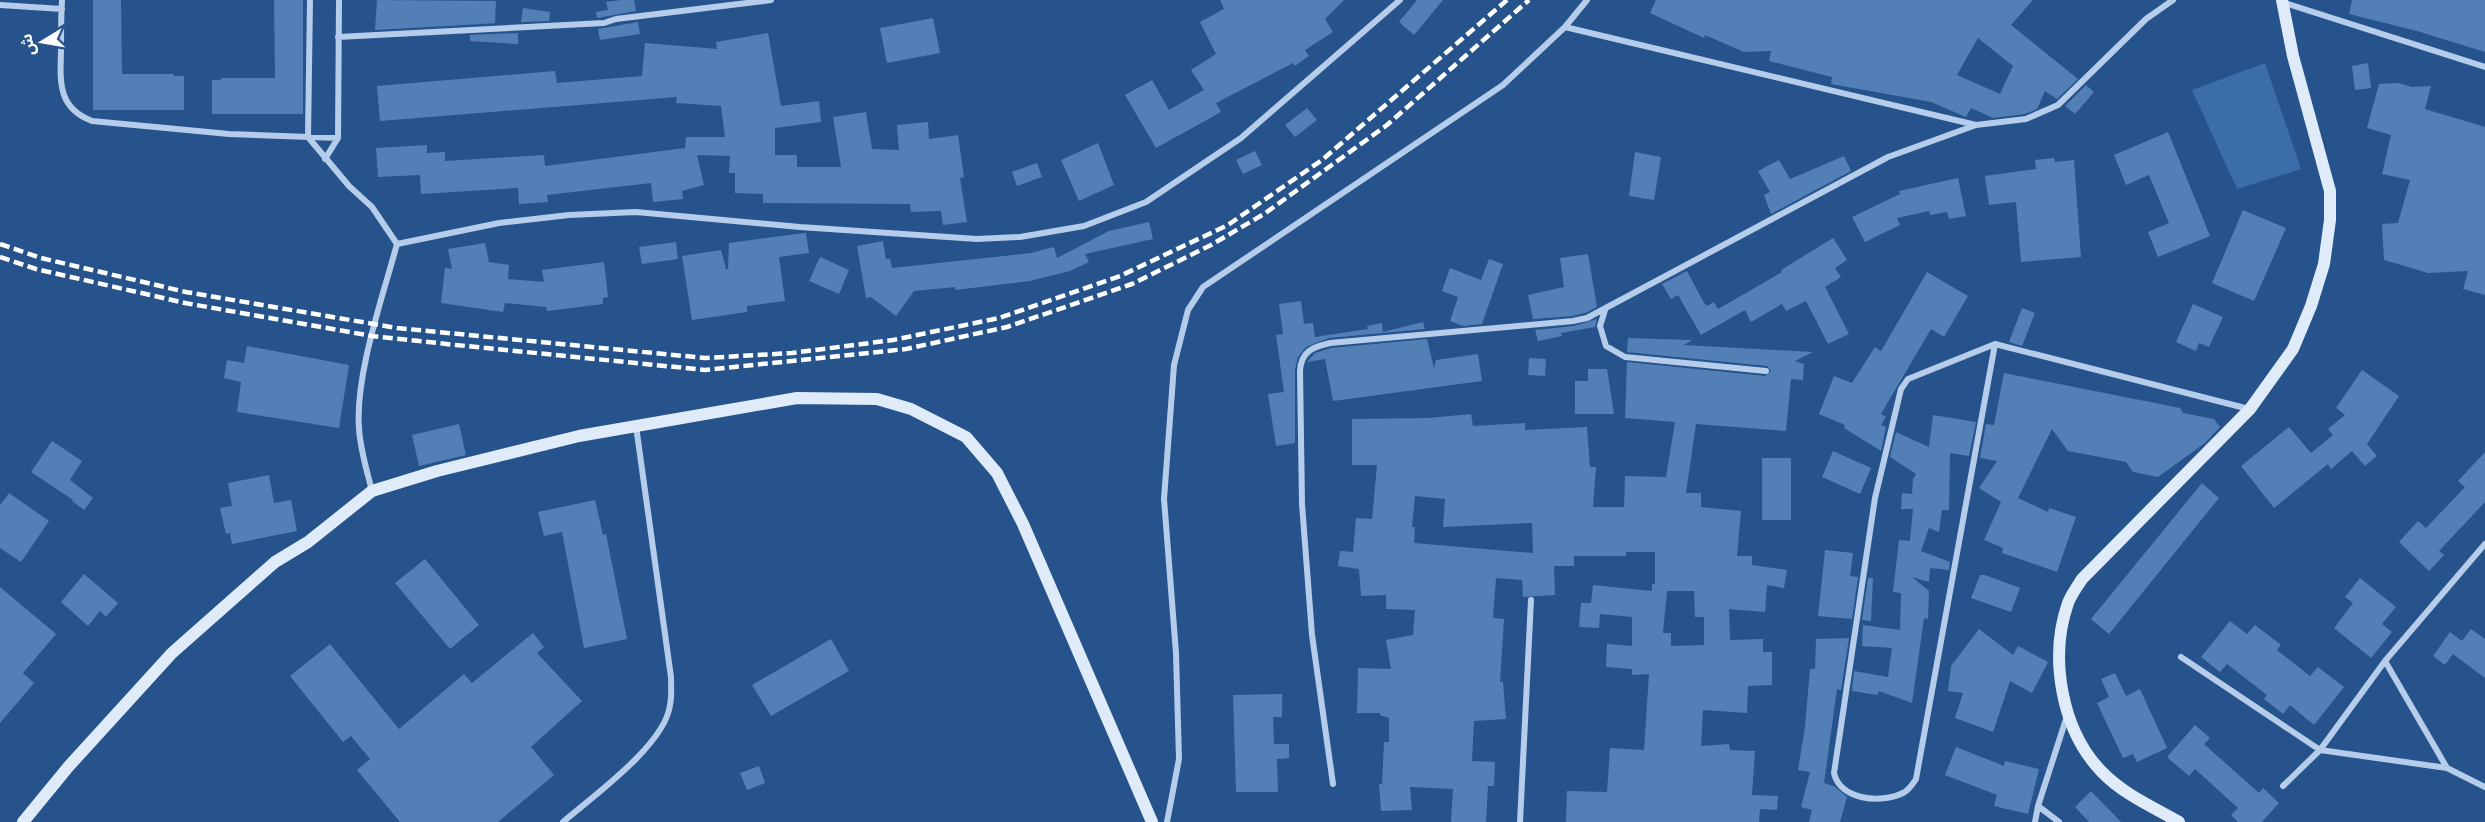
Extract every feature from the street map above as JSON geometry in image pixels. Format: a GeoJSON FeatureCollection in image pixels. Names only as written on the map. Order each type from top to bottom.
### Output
{"type":"FeatureCollection","features":[{"type":"Feature","properties":{"kind":"main road"},"geometry":{"type":"LineString","coordinates":[[2179,822],[2121,789],[2101,771],[2088,753],[2067,716],[2062,689],[2061,627],[2068,600],[2082,579],[2250,409],[2280,370],[2302,328],[2324,264],[2330,220],[2330,191],[2293,56],[2282,1]]}},
{"type":"Feature","properties":{"kind":"main road"},"geometry":{"type":"LineString","coordinates":[[24,822],[69,766],[172,653],[275,562],[308,542],[372,491],[448,468],[579,436],[797,398],[877,399],[911,409],[966,437],[997,473],[1023,524],[1152,822]]}},
{"type":"Feature","properties":{"kind":"street"},"geometry":{"type":"LineString","coordinates":[[62,0],[60,82],[63,96],[79,116],[92,121],[229,134],[338,138]]}},
{"type":"Feature","properties":{"kind":"street"},"geometry":{"type":"LineString","coordinates":[[310,0],[308,137],[325,159],[372,207],[398,244]]}},
{"type":"Feature","properties":{"kind":"street"},"geometry":{"type":"LineString","coordinates":[[325,159],[338,138],[339,0]]}},
{"type":"Feature","properties":{"kind":"street"},"geometry":{"type":"LineString","coordinates":[[338,37],[604,23],[616,19],[771,0]]}},
{"type":"Feature","properties":{"kind":"street"},"geometry":{"type":"LineString","coordinates":[[398,244],[499,223],[569,215],[636,213],[977,239],[1020,237],[1084,226],[1146,202],[1241,138],[1400,0]]}},
{"type":"Feature","properties":{"kind":"street"},"geometry":{"type":"LineString","coordinates":[[1167,822],[1179,759],[1176,652],[1164,499],[1174,364],[1188,310],[1203,287],[1503,85],[1565,27],[1587,0]]}},
{"type":"Feature","properties":{"kind":"street"},"geometry":{"type":"LineString","coordinates":[[1333,784],[1312,634],[1303,516],[1300,371],[1304,355],[1315,346],[1330,343],[1573,321],[1605,309],[1888,157],[1976,124],[2026,119],[2058,105],[2146,19],[2173,0]]}},
{"type":"Feature","properties":{"kind":"street"},"geometry":{"type":"LineString","coordinates":[[2282,1],[2485,67]]}},
{"type":"Feature","properties":{"kind":"street"},"geometry":{"type":"LineString","coordinates":[[0,5],[62,9]]}},
{"type":"Feature","properties":{"kind":"street"},"geometry":{"type":"LineString","coordinates":[[1565,27],[1976,124]]}},
{"type":"Feature","properties":{"kind":"street"},"geometry":{"type":"LineString","coordinates":[[372,491],[359,429],[360,404],[375,324],[398,244]]}},
{"type":"Feature","properties":{"kind":"street"},"geometry":{"type":"LineString","coordinates":[[1605,309],[1600,326],[1606,346],[1625,357],[1766,371]]}},
{"type":"Feature","properties":{"kind":"street"},"geometry":{"type":"LineString","coordinates":[[1995,344],[1916,780],[1902,793],[1889,797],[1868,798],[1852,795],[1836,782],[1834,774],[1875,498],[1901,389],[1908,379],[1995,344],[2250,409]]}},
{"type":"Feature","properties":{"kind":"street"},"geometry":{"type":"LineString","coordinates":[[563,822],[639,756],[660,733],[670,706],[670,677],[636,425]]}},
{"type":"Feature","properties":{"kind":"street"},"geometry":{"type":"LineString","coordinates":[[2283,786],[2320,750],[2385,661],[2485,544]]}},
{"type":"Feature","properties":{"kind":"street"},"geometry":{"type":"LineString","coordinates":[[1520,822],[1531,600]]}},
{"type":"Feature","properties":{"kind":"street"},"geometry":{"type":"LineString","coordinates":[[2181,657],[2320,750],[2446,768],[2485,788]]}},
{"type":"Feature","properties":{"kind":"street"},"geometry":{"type":"LineString","coordinates":[[2385,661],[2446,768]]}},
{"type":"Feature","properties":{"kind":"street"},"geometry":{"type":"LineString","coordinates":[[2035,822],[2067,716]]}},
{"type":"Feature","properties":{"kind":"street"},"geometry":{"type":"LineString","coordinates":[[2038,806],[2059,822]]}},
{"type":"Feature","properties":{"kind":"shaded area"},"geometry":{"type":"Polygon","coordinates":[[[2265,63],[2301,169],[2237,189],[2192,90],[2265,63]]]}},
{"type":"Feature","properties":{"kind":"building"},"geometry":{"type":"Polygon","coordinates":[[[93,0],[121,0],[122,74],[184,76],[184,110],[93,110],[93,0]]]}},
{"type":"Feature","properties":{"kind":"building"},"geometry":{"type":"Polygon","coordinates":[[[274,0],[303,0],[303,114],[212,114],[212,80],[275,78],[274,0]]]}},
{"type":"Feature","properties":{"kind":"building"},"geometry":{"type":"Polygon","coordinates":[[[377,0],[496,1],[495,23],[499,23],[375,30],[377,0]]]}},
{"type":"Feature","properties":{"kind":"building"},"geometry":{"type":"Polygon","coordinates":[[[634,0],[636,11],[597,18],[596,12],[608,10],[606,2],[634,0]]]}},
{"type":"Feature","properties":{"kind":"building"},"geometry":{"type":"Polygon","coordinates":[[[1220,0],[1344,0],[1325,19],[1333,32],[1305,50],[1309,56],[1295,66],[1293,63],[1216,103],[1221,112],[1156,148],[1125,95],[1152,80],[1169,110],[1204,90],[1191,70],[1216,54],[1200,22],[1224,9],[1220,0]]]}},
{"type":"Feature","properties":{"kind":"building"},"geometry":{"type":"Polygon","coordinates":[[[1417,0],[1443,0],[1414,35],[1399,22],[1417,0]]]}},
{"type":"Feature","properties":{"kind":"building"},"geometry":{"type":"Polygon","coordinates":[[[1656,0],[2033,0],[2011,25],[2078,79],[2057,99],[2045,91],[2037,109],[2025,114],[1993,118],[1971,108],[1966,117],[1931,102],[1831,84],[1832,77],[1769,61],[1771,51],[1744,52],[1705,35],[1704,38],[1650,13],[1656,0]],[[1978,38],[1957,75],[2000,94],[2013,66],[1978,38]]]}},
{"type":"Feature","properties":{"kind":"building"},"geometry":{"type":"Polygon","coordinates":[[[2352,0],[2485,0],[2485,52],[2417,31],[2349,14],[2352,0]]]}},
{"type":"Feature","properties":{"kind":"building"},"geometry":{"type":"Polygon","coordinates":[[[523,8],[550,12],[549,21],[521,22],[523,8]]]}},
{"type":"Feature","properties":{"kind":"building"},"geometry":{"type":"Polygon","coordinates":[[[933,18],[940,53],[887,63],[880,28],[933,18]]]}},
{"type":"Feature","properties":{"kind":"building"},"geometry":{"type":"Polygon","coordinates":[[[638,22],[640,34],[600,40],[598,29],[638,22]]]}},
{"type":"Feature","properties":{"kind":"building"},"geometry":{"type":"Polygon","coordinates":[[[518,33],[518,44],[470,41],[470,35],[518,33]]]}},
{"type":"Feature","properties":{"kind":"building"},"geometry":{"type":"Polygon","coordinates":[[[768,33],[781,106],[819,101],[821,122],[775,128],[775,155],[797,155],[797,167],[841,167],[833,117],[866,112],[872,149],[899,150],[897,125],[928,122],[929,139],[958,135],[964,177],[960,178],[967,222],[943,225],[941,211],[911,212],[910,204],[763,203],[763,194],[735,193],[735,173],[729,173],[730,156],[697,155],[704,185],[682,191],[683,199],[653,202],[651,183],[547,195],[548,202],[519,204],[518,188],[421,194],[420,175],[378,177],[376,148],[427,145],[427,153],[445,152],[445,161],[544,155],[545,166],[685,148],[686,137],[725,137],[721,106],[676,103],[677,97],[380,121],[377,86],[555,71],[557,83],[642,76],[645,43],[717,49],[716,42],[768,33]]]}},
{"type":"Feature","properties":{"kind":"building"},"geometry":{"type":"Polygon","coordinates":[[[2368,63],[2371,88],[2355,90],[2352,66],[2368,63]]]}},
{"type":"Feature","properties":{"kind":"building"},"geometry":{"type":"Polygon","coordinates":[[[2398,83],[2412,87],[2431,86],[2425,109],[2485,127],[2485,295],[2463,289],[2468,271],[2428,273],[2384,260],[2382,224],[2398,223],[2410,180],[2382,174],[2391,135],[2367,128],[2379,84],[2398,83]]]}},
{"type":"Feature","properties":{"kind":"building"},"geometry":{"type":"Polygon","coordinates":[[[2086,85],[2094,92],[2075,114],[2065,106],[2086,85]]]}},
{"type":"Feature","properties":{"kind":"building"},"geometry":{"type":"Polygon","coordinates":[[[1307,108],[1317,120],[1295,137],[1285,125],[1307,108]]]}},
{"type":"Feature","properties":{"kind":"building"},"geometry":{"type":"Polygon","coordinates":[[[2168,132],[2210,236],[2158,257],[2148,232],[2169,223],[2149,175],[2126,185],[2114,155],[2168,132]]]}},
{"type":"Feature","properties":{"kind":"building"},"geometry":{"type":"Polygon","coordinates":[[[1098,143],[1114,185],[1079,201],[1061,160],[1098,143]]]}},
{"type":"Feature","properties":{"kind":"building"},"geometry":{"type":"Polygon","coordinates":[[[1255,151],[1262,165],[1243,174],[1236,160],[1255,151]]]}},
{"type":"Feature","properties":{"kind":"building"},"geometry":{"type":"Polygon","coordinates":[[[1635,152],[1661,157],[1654,200],[1629,196],[1635,152]]]}},
{"type":"Feature","properties":{"kind":"building"},"geometry":{"type":"Polygon","coordinates":[[[1844,156],[1851,171],[1771,214],[1764,195],[1770,192],[1758,171],[1779,160],[1790,179],[1844,156]]]}},
{"type":"Feature","properties":{"kind":"building"},"geometry":{"type":"Polygon","coordinates":[[[2054,158],[2055,162],[2074,160],[2081,257],[2021,262],[2016,202],[1989,205],[1985,176],[2036,169],[2035,160],[2054,158]]]}},
{"type":"Feature","properties":{"kind":"building"},"geometry":{"type":"Polygon","coordinates":[[[1037,163],[1042,177],[1017,186],[1012,172],[1037,163]]]}},
{"type":"Feature","properties":{"kind":"building"},"geometry":{"type":"Polygon","coordinates":[[[1958,178],[1966,216],[1949,219],[1947,212],[1930,215],[1929,211],[1897,218],[1900,225],[1865,242],[1852,217],[1900,194],[1899,191],[1958,178]]]}},
{"type":"Feature","properties":{"kind":"building"},"geometry":{"type":"Polygon","coordinates":[[[2243,210],[2286,228],[2254,301],[2212,283],[2243,210]]]}},
{"type":"Feature","properties":{"kind":"building"},"geometry":{"type":"Polygon","coordinates":[[[1149,222],[1153,239],[1085,254],[1089,262],[1070,271],[1030,281],[955,290],[955,287],[914,291],[896,316],[871,297],[866,298],[857,246],[883,241],[886,259],[890,259],[892,268],[1031,253],[1054,247],[1057,258],[1109,231],[1149,222]]]}},
{"type":"Feature","properties":{"kind":"building"},"geometry":{"type":"Polygon","coordinates":[[[806,233],[809,253],[779,257],[785,301],[747,306],[747,312],[692,320],[682,256],[721,250],[726,269],[728,269],[729,243],[806,233]]]}},
{"type":"Feature","properties":{"kind":"building"},"geometry":{"type":"Polygon","coordinates":[[[1833,238],[1847,260],[1835,268],[1841,277],[1825,287],[1849,334],[1828,344],[1806,301],[1786,311],[1782,304],[1751,322],[1745,310],[1701,335],[1678,295],[1671,299],[1662,284],[1687,271],[1704,303],[1707,306],[1714,302],[1718,309],[1782,272],[1781,270],[1833,238]]]}},
{"type":"Feature","properties":{"kind":"building"},"geometry":{"type":"Polygon","coordinates":[[[676,242],[678,259],[642,264],[639,247],[676,242]]]}},
{"type":"Feature","properties":{"kind":"building"},"geometry":{"type":"Polygon","coordinates":[[[485,243],[489,262],[509,265],[508,279],[544,282],[542,270],[604,262],[608,297],[603,298],[603,304],[547,311],[546,307],[505,303],[503,312],[441,303],[445,268],[452,269],[448,249],[485,243]]]}},
{"type":"Feature","properties":{"kind":"building"},"geometry":{"type":"Polygon","coordinates":[[[1588,254],[1597,307],[1572,316],[1533,319],[1528,295],[1564,287],[1560,258],[1588,254]]]}},
{"type":"Feature","properties":{"kind":"building"},"geometry":{"type":"Polygon","coordinates":[[[820,257],[849,270],[839,294],[809,281],[820,257]]]}},
{"type":"Feature","properties":{"kind":"building"},"geometry":{"type":"Polygon","coordinates":[[[1489,259],[1503,264],[1482,324],[1463,326],[1450,321],[1458,297],[1442,291],[1450,268],[1481,280],[1489,259]]]}},
{"type":"Feature","properties":{"kind":"building"},"geometry":{"type":"Polygon","coordinates":[[[1927,272],[1968,296],[1944,337],[1931,329],[1881,414],[1886,417],[1881,425],[1886,427],[1881,451],[1844,428],[1845,425],[1819,414],[1834,376],[1852,383],[1875,347],[1881,351],[1927,272]]]}},
{"type":"Feature","properties":{"kind":"building"},"geometry":{"type":"Polygon","coordinates":[[[1301,301],[1304,324],[1313,323],[1315,337],[1368,329],[1367,326],[1382,323],[1383,332],[1423,322],[1425,329],[1329,338],[1306,347],[1298,357],[1295,370],[1295,443],[1276,446],[1268,394],[1284,392],[1276,335],[1283,334],[1279,304],[1301,301]]]}},
{"type":"Feature","properties":{"kind":"building"},"geometry":{"type":"Polygon","coordinates":[[[2193,304],[2223,317],[2209,347],[2199,343],[2196,351],[2176,342],[2193,304]]]}},
{"type":"Feature","properties":{"kind":"building"},"geometry":{"type":"Polygon","coordinates":[[[2022,308],[2035,313],[2022,346],[2009,342],[2022,308]]]}},
{"type":"Feature","properties":{"kind":"building"},"geometry":{"type":"Polygon","coordinates":[[[1597,319],[1595,327],[1561,333],[1562,336],[1538,341],[1535,330],[1574,326],[1597,319]]]}},
{"type":"Feature","properties":{"kind":"building"},"geometry":{"type":"Polygon","coordinates":[[[1628,338],[1692,340],[1684,345],[1813,352],[1795,361],[1804,364],[1803,380],[1791,379],[1786,431],[1696,424],[1686,493],[1701,493],[1701,507],[1741,511],[1737,556],[1752,556],[1752,565],[1787,570],[1784,588],[1767,585],[1765,612],[1729,609],[1730,640],[1763,639],[1763,652],[1772,652],[1772,685],[1748,686],[1747,713],[1703,710],[1701,746],[1729,744],[1730,750],[1755,751],[1752,795],[1778,796],[1777,810],[1760,809],[1759,822],[1566,822],[1567,791],[1607,792],[1610,748],[1644,750],[1649,674],[1632,675],[1632,669],[1606,667],[1607,644],[1632,646],[1632,617],[1600,614],[1599,628],[1579,627],[1581,603],[1591,603],[1593,585],[1652,591],[1652,584],[1655,584],[1655,552],[1626,552],[1626,556],[1574,556],[1574,566],[1554,566],[1555,595],[1523,597],[1522,580],[1496,578],[1493,618],[1504,619],[1500,682],[1503,682],[1506,719],[1474,721],[1472,761],[1495,762],[1494,786],[1488,786],[1486,822],[1451,822],[1453,789],[1410,787],[1412,810],[1381,811],[1379,784],[1382,784],[1384,742],[1389,742],[1389,718],[1380,713],[1357,713],[1358,668],[1391,669],[1386,640],[1413,635],[1415,610],[1386,609],[1386,595],[1361,596],[1359,569],[1338,566],[1340,551],[1353,552],[1356,518],[1372,519],[1377,465],[1352,465],[1352,419],[1428,418],[1471,414],[1473,426],[1525,423],[1525,430],[1587,427],[1590,467],[1596,467],[1593,507],[1624,507],[1625,476],[1666,477],[1675,422],[1625,418],[1627,362],[1765,376],[1771,371],[1767,366],[1627,352],[1628,338]],[[1415,496],[1412,527],[1415,527],[1414,543],[1533,553],[1532,523],[1443,527],[1445,499],[1415,496]],[[1667,591],[1663,633],[1671,633],[1671,646],[1704,645],[1704,617],[1695,617],[1694,591],[1667,591]]]}},
{"type":"Feature","properties":{"kind":"building"},"geometry":{"type":"Polygon","coordinates":[[[1427,339],[1434,368],[1436,360],[1478,354],[1482,381],[1333,401],[1325,359],[1307,362],[1315,353],[1331,348],[1427,339]]]}},
{"type":"Feature","properties":{"kind":"building"},"geometry":{"type":"Polygon","coordinates":[[[247,346],[349,365],[339,428],[237,412],[241,382],[224,378],[227,360],[244,363],[247,346]]]}},
{"type":"Feature","properties":{"kind":"building"},"geometry":{"type":"Polygon","coordinates":[[[1529,358],[1546,359],[1545,376],[1528,375],[1529,358]]]}},
{"type":"Feature","properties":{"kind":"building"},"geometry":{"type":"Polygon","coordinates":[[[1588,369],[1607,369],[1614,414],[1575,414],[1575,381],[1588,381],[1588,369]]]}},
{"type":"Feature","properties":{"kind":"building"},"geometry":{"type":"Polygon","coordinates":[[[2362,370],[2399,396],[2367,444],[2377,456],[2365,466],[2352,451],[2331,469],[2328,464],[2274,508],[2241,466],[2289,427],[2311,453],[2333,435],[2328,429],[2345,415],[2336,408],[2362,370]]]}},
{"type":"Feature","properties":{"kind":"building"},"geometry":{"type":"Polygon","coordinates":[[[2004,373],[2180,408],[2183,413],[2214,419],[2220,427],[2205,443],[2158,477],[2133,472],[2126,462],[2068,451],[2052,429],[2018,498],[2048,512],[2049,508],[2076,517],[2057,572],[2002,553],[2003,548],[1984,540],[2001,502],[1979,488],[1997,461],[1980,458],[1986,424],[1994,425],[2004,373]]]}},
{"type":"Feature","properties":{"kind":"building"},"geometry":{"type":"Polygon","coordinates":[[[1933,415],[1976,422],[1969,456],[1950,453],[1949,510],[1942,510],[1939,532],[1929,528],[1921,551],[1950,562],[1949,570],[1930,568],[1929,582],[1912,577],[1929,591],[1928,619],[1924,618],[1912,703],[1879,691],[1877,695],[1852,691],[1854,671],[1888,677],[1892,648],[1862,646],[1863,625],[1900,630],[1901,593],[1893,592],[1899,540],[1910,541],[1913,509],[1901,509],[1902,493],[1912,494],[1913,479],[1916,474],[1890,457],[1896,432],[1929,447],[1933,415]]]}},
{"type":"Feature","properties":{"kind":"building"},"geometry":{"type":"Polygon","coordinates":[[[459,424],[466,455],[419,466],[412,435],[459,424]]]}},
{"type":"Feature","properties":{"kind":"building"},"geometry":{"type":"Polygon","coordinates":[[[52,441],[82,461],[70,480],[93,498],[84,510],[31,472],[52,441]]]}},
{"type":"Feature","properties":{"kind":"building"},"geometry":{"type":"Polygon","coordinates":[[[1833,451],[1871,468],[1860,494],[1822,477],[1833,451]]]}},
{"type":"Feature","properties":{"kind":"building"},"geometry":{"type":"Polygon","coordinates":[[[2485,452],[2485,502],[2439,551],[2444,555],[2429,571],[2399,542],[2418,521],[2426,528],[2465,487],[2458,481],[2485,452]]]}},
{"type":"Feature","properties":{"kind":"building"},"geometry":{"type":"Polygon","coordinates":[[[1762,458],[1791,458],[1791,520],[1762,520],[1762,458]]]}},
{"type":"Feature","properties":{"kind":"building"},"geometry":{"type":"Polygon","coordinates":[[[269,475],[274,503],[291,500],[297,531],[232,544],[230,533],[226,534],[220,508],[232,506],[228,483],[269,475]]]}},
{"type":"Feature","properties":{"kind":"building"},"geometry":{"type":"Polygon","coordinates":[[[2202,483],[2219,498],[2109,634],[2091,619],[2202,483]]]}},
{"type":"Feature","properties":{"kind":"building"},"geometry":{"type":"Polygon","coordinates":[[[9,493],[49,521],[21,562],[0,548],[0,505],[9,493]]]}},
{"type":"Feature","properties":{"kind":"building"},"geometry":{"type":"Polygon","coordinates":[[[595,500],[603,535],[606,534],[627,639],[584,648],[562,532],[544,536],[538,512],[595,500]]]}},
{"type":"Feature","properties":{"kind":"building"},"geometry":{"type":"Polygon","coordinates":[[[1825,550],[1853,553],[1850,576],[1858,577],[1852,619],[1818,616],[1825,550]]]}},
{"type":"Feature","properties":{"kind":"building"},"geometry":{"type":"Polygon","coordinates":[[[425,559],[479,625],[450,649],[395,583],[425,559]]]}},
{"type":"Feature","properties":{"kind":"building"},"geometry":{"type":"Polygon","coordinates":[[[84,574],[118,603],[106,617],[100,611],[88,626],[61,602],[84,574]]]}},
{"type":"Feature","properties":{"kind":"building"},"geometry":{"type":"Polygon","coordinates":[[[1980,575],[2020,588],[2011,612],[1971,598],[1980,575]]]}},
{"type":"Feature","properties":{"kind":"building"},"geometry":{"type":"Polygon","coordinates":[[[1868,578],[1873,578],[1871,621],[1862,620],[1868,578]]]}},
{"type":"Feature","properties":{"kind":"building"},"geometry":{"type":"Polygon","coordinates":[[[2360,578],[2396,607],[2382,624],[2392,632],[2371,658],[2334,628],[2353,603],[2345,597],[2360,578]]]}},
{"type":"Feature","properties":{"kind":"building"},"geometry":{"type":"Polygon","coordinates":[[[0,587],[56,634],[23,673],[34,683],[0,723],[0,587]]]}},
{"type":"Feature","properties":{"kind":"building"},"geometry":{"type":"Polygon","coordinates":[[[2230,621],[2247,634],[2255,625],[2281,645],[2277,650],[2310,676],[2318,667],[2344,687],[2314,725],[2290,705],[2283,714],[2264,699],[2267,695],[2227,664],[2220,672],[2201,657],[2230,621]]]}},
{"type":"Feature","properties":{"kind":"building"},"geometry":{"type":"Polygon","coordinates":[[[1979,629],[2013,655],[2018,646],[2048,662],[2032,693],[2010,681],[1993,732],[1955,718],[1963,693],[1948,691],[1951,666],[1979,629]]]}},
{"type":"Feature","properties":{"kind":"building"},"geometry":{"type":"Polygon","coordinates":[[[2471,629],[2485,639],[2485,678],[2453,654],[2445,665],[2433,656],[2450,632],[2462,641],[2471,629]]]}},
{"type":"Feature","properties":{"kind":"building"},"geometry":{"type":"Polygon","coordinates":[[[533,633],[544,647],[537,653],[582,701],[531,747],[554,775],[498,822],[400,822],[357,770],[370,759],[351,736],[343,742],[290,676],[330,644],[399,729],[464,674],[472,683],[533,633]]]}},
{"type":"Feature","properties":{"kind":"building"},"geometry":{"type":"Polygon","coordinates":[[[1849,638],[1841,690],[1837,689],[1824,783],[1834,786],[1847,797],[1840,822],[1809,822],[1812,810],[1801,807],[1810,772],[1798,770],[1805,727],[1810,669],[1815,669],[1816,639],[1849,638]]]}},
{"type":"Feature","properties":{"kind":"building"},"geometry":{"type":"Polygon","coordinates":[[[831,639],[849,671],[771,716],[752,685],[831,639]]]}},
{"type":"Feature","properties":{"kind":"building"},"geometry":{"type":"Polygon","coordinates":[[[2115,673],[2126,696],[2140,689],[2167,748],[2137,762],[2133,754],[2123,758],[2097,703],[2109,697],[2101,679],[2115,673]]]}},
{"type":"Feature","properties":{"kind":"building"},"geometry":{"type":"Polygon","coordinates":[[[1282,694],[1282,717],[1273,717],[1274,744],[1289,744],[1289,758],[1277,759],[1278,792],[1236,792],[1233,695],[1282,694]]]}},
{"type":"Feature","properties":{"kind":"building"},"geometry":{"type":"Polygon","coordinates":[[[2195,725],[2210,738],[2204,744],[2259,793],[2263,788],[2279,803],[2262,822],[2238,822],[2231,815],[2238,808],[2195,769],[2189,776],[2167,757],[2195,725]]]}},
{"type":"Feature","properties":{"kind":"building"},"geometry":{"type":"Polygon","coordinates":[[[1956,747],[2004,766],[2005,761],[2039,769],[2028,814],[1994,806],[1997,795],[1945,775],[1956,747]]]}},
{"type":"Feature","properties":{"kind":"building"},"geometry":{"type":"Polygon","coordinates":[[[759,766],[765,783],[747,790],[740,773],[759,766]]]}},
{"type":"Feature","properties":{"kind":"building"},"geometry":{"type":"Polygon","coordinates":[[[2091,791],[2121,822],[2089,822],[2075,807],[2091,791]]]}},
{"type":"Feature","properties":{"kind":"railway"},"geometry":{"type":"LineString","coordinates":[[0,244],[41,258],[186,292],[397,328],[705,358],[792,353],[893,340],[999,318],[1120,276],[1228,225],[1322,160],[1507,0]]}},
{"type":"Feature","properties":{"kind":"railway"},"geometry":{"type":"LineString","coordinates":[[0,257],[36,269],[185,303],[372,336],[456,345],[705,370],[906,349],[1007,327],[1132,284],[1211,245],[1264,214],[1387,125],[1529,0]]}}]}
